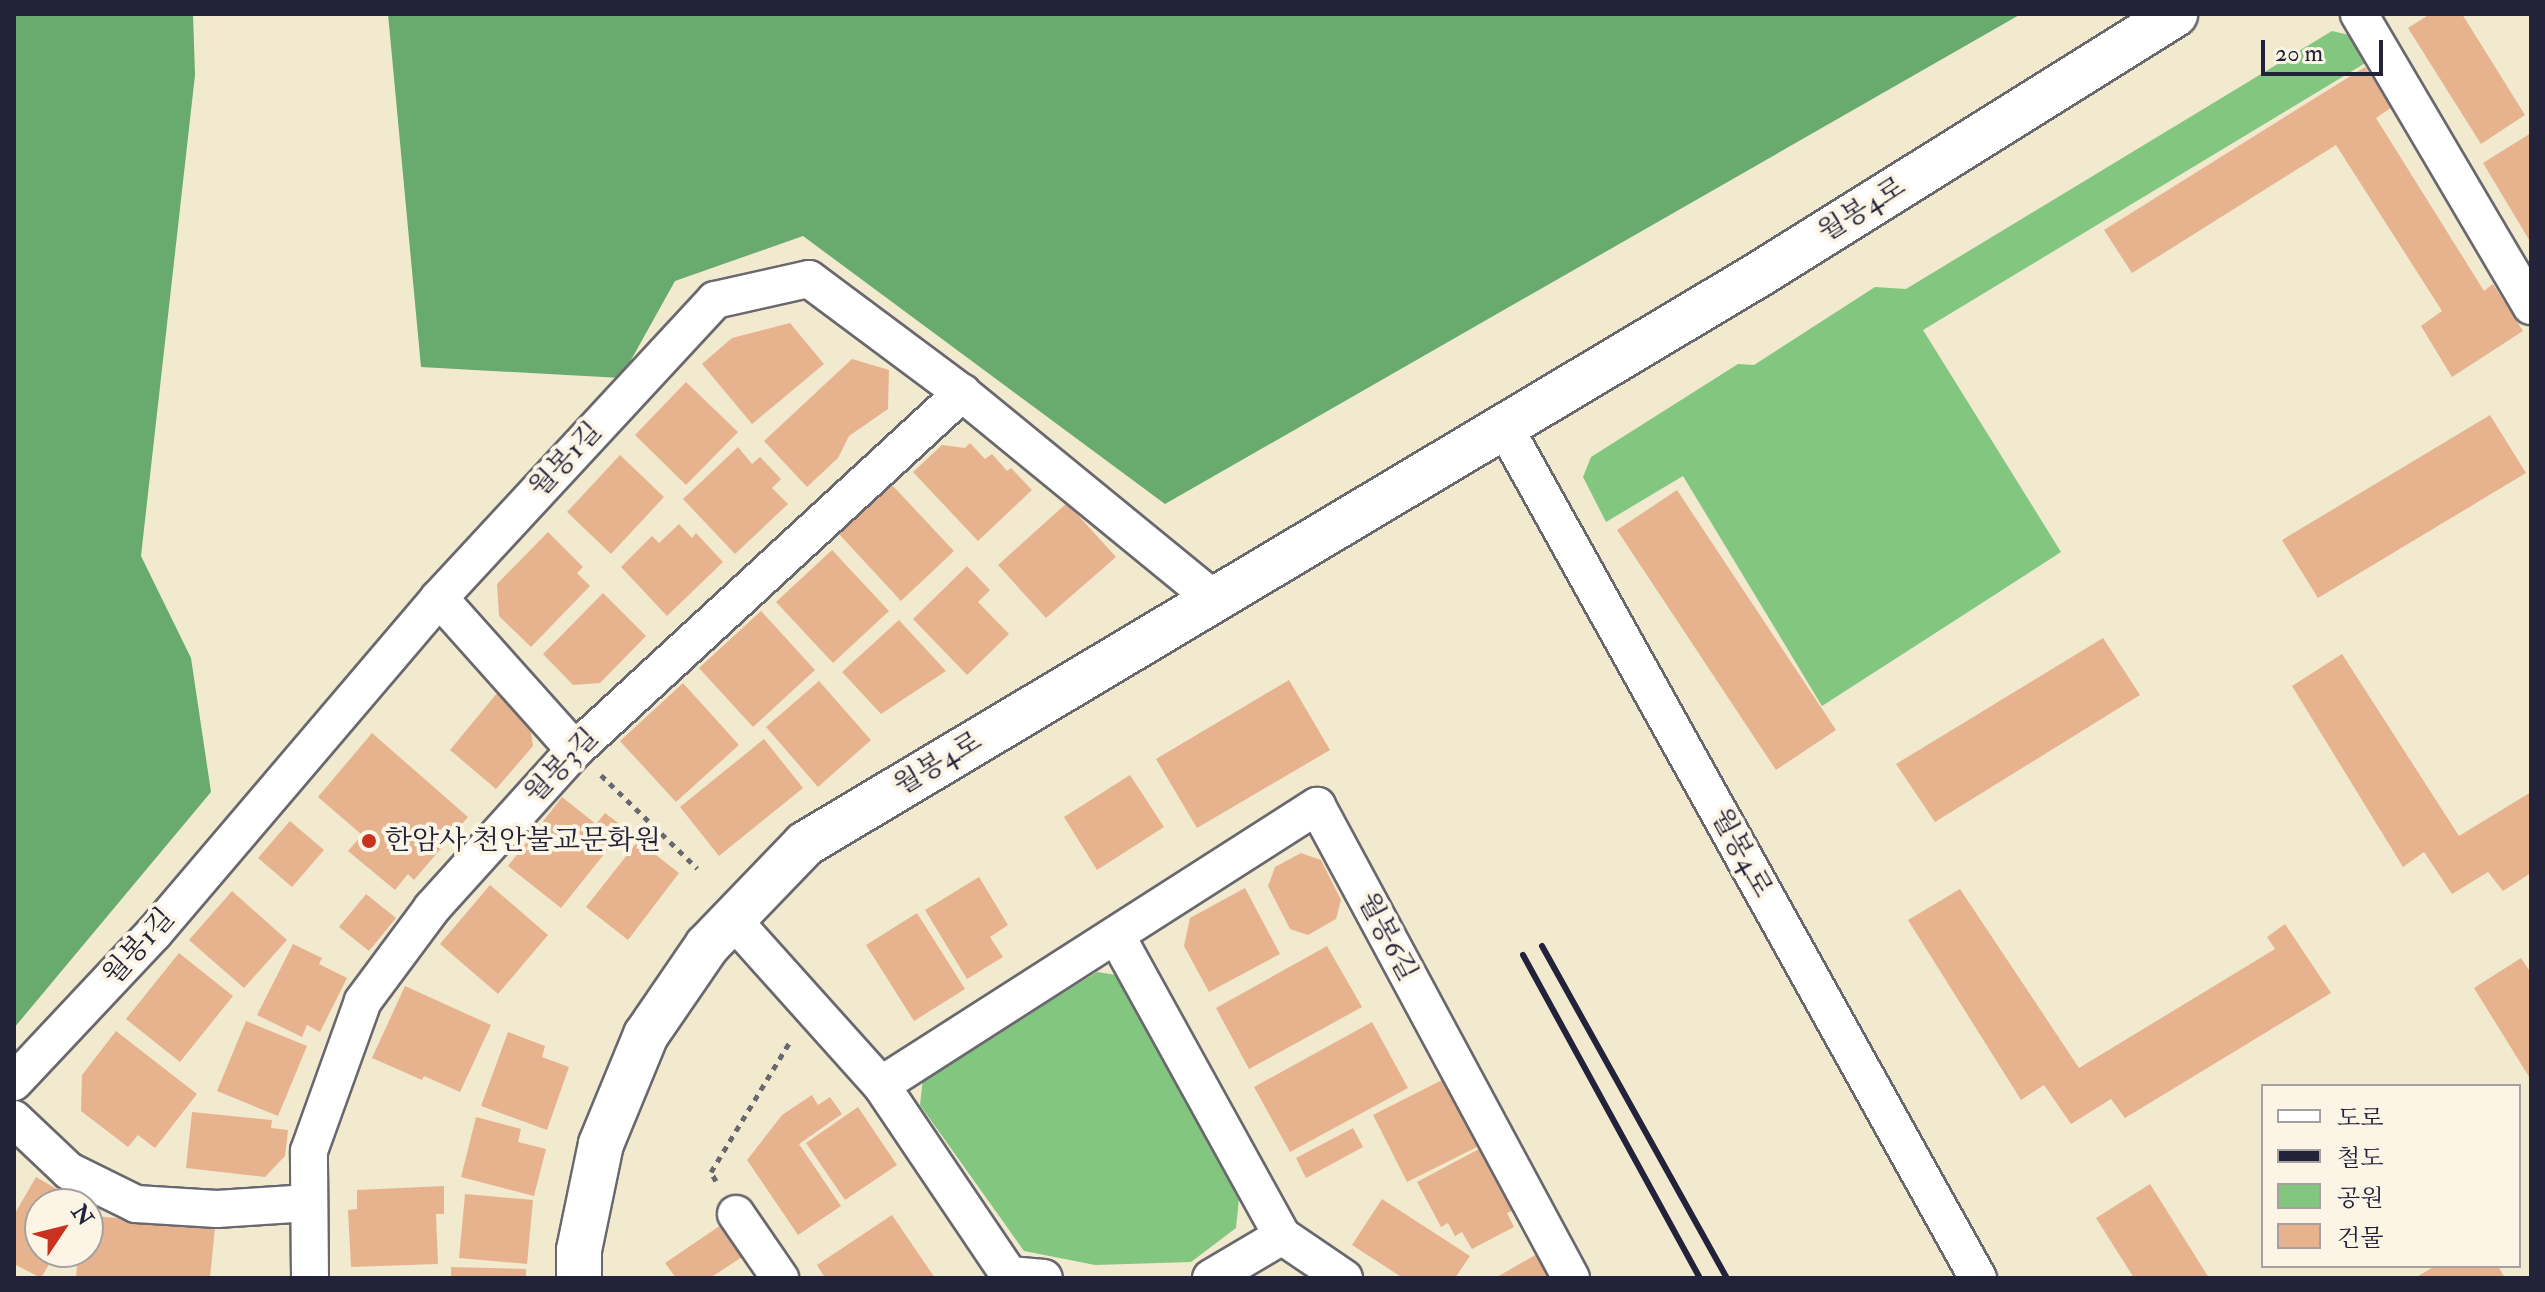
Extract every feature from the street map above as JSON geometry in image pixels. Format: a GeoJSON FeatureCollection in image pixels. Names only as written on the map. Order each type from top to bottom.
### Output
{"type":"FeatureCollection","features":[{"type":"Feature","properties":{"kind":"street","name":"월봉4로"},"geometry":{"type":"LineString","coordinates":[[579,1278],[579,1250],[601,1144],[646,1035],[707,946],[805,844],[1758,275],[2175,14]]}},
{"type":"Feature","properties":{"kind":"street"},"geometry":{"type":"LineString","coordinates":[[2359,14],[2531,306]]}},
{"type":"Feature","properties":{"kind":"street","name":"월봉1길"},"geometry":{"type":"LineString","coordinates":[[14,1082],[155,932],[439,598],[715,300],[809,279],[962,393],[1214,599]]}},
{"type":"Feature","properties":{"kind":"street","name":"월봉3길"},"geometry":{"type":"LineString","coordinates":[[310,1278],[309,1151],[363,1001],[432,908],[575,750],[962,393]]}},
{"type":"Feature","properties":{"kind":"street","name":"월봉4로"},"geometry":{"type":"LineString","coordinates":[[1505,428],[1978,1278]]}},
{"type":"Feature","properties":{"kind":"street"},"geometry":{"type":"LineString","coordinates":[[439,598],[575,750]]}},
{"type":"Feature","properties":{"kind":"street","name":"월봉6길"},"geometry":{"type":"LineString","coordinates":[[881,1085],[1317,806],[1571,1278]]}},
{"type":"Feature","properties":{"kind":"street"},"geometry":{"type":"LineString","coordinates":[[732,919],[881,1085],[1009,1275],[1044,1278]]}},
{"type":"Feature","properties":{"kind":"street"},"geometry":{"type":"LineString","coordinates":[[1116,935],[1282,1236],[1344,1278]]}},
{"type":"Feature","properties":{"kind":"street"},"geometry":{"type":"LineString","coordinates":[[14,1119],[69,1171],[136,1204],[217,1209],[309,1203]]}},
{"type":"Feature","properties":{"kind":"street"},"geometry":{"type":"LineString","coordinates":[[736,1214],[780,1278]]}},
{"type":"Feature","properties":{"kind":"street"},"geometry":{"type":"LineString","coordinates":[[1212,1278],[1282,1236]]}},
{"type":"Feature","properties":{"kind":"path"},"geometry":{"type":"LineString","coordinates":[[575,750],[697,868]]}},
{"type":"Feature","properties":{"kind":"path"},"geometry":{"type":"LineString","coordinates":[[736,1214],[711,1172],[787,1045],[815,1011]]}},
{"type":"Feature","properties":{"kind":"green space"},"geometry":{"type":"Polygon","coordinates":[[[14,14],[193,14],[195,75],[141,556],[191,658],[211,792],[14,1028],[14,14]]]}},
{"type":"Feature","properties":{"kind":"green space"},"geometry":{"type":"Polygon","coordinates":[[[388,14],[2021,14],[1165,504],[803,236],[675,281],[621,378],[421,367],[388,14]]]}},
{"type":"Feature","properties":{"kind":"green space"},"geometry":{"type":"Polygon","coordinates":[[[2332,31],[2349,35],[2367,62],[1923,330],[2061,552],[1822,706],[1683,476],[1606,522],[1583,477],[1591,457],[1738,364],[1754,365],[1875,287],[1906,289],[2332,31]]]}},
{"type":"Feature","properties":{"kind":"green space"},"geometry":{"type":"Polygon","coordinates":[[[1097,972],[1116,975],[1240,1189],[1236,1228],[1191,1262],[1095,1265],[1024,1251],[920,1105],[923,1078],[1097,972]]]}},
{"type":"Feature","properties":{"kind":"building"},"geometry":{"type":"Polygon","coordinates":[[[2430,14],[2462,14],[2525,115],[2481,144],[2408,28],[2430,14]]]}},
{"type":"Feature","properties":{"kind":"building"},"geometry":{"type":"Polygon","coordinates":[[[2365,67],[2392,107],[2376,118],[2484,291],[2493,284],[2523,331],[2452,377],[2421,326],[2442,311],[2336,145],[2132,273],[2104,230],[2365,67]]]}},
{"type":"Feature","properties":{"kind":"building"},"geometry":{"type":"Polygon","coordinates":[[[2531,133],[2531,243],[2483,163],[2531,133]]]}},
{"type":"Feature","properties":{"kind":"building"},"geometry":{"type":"Polygon","coordinates":[[[790,323],[824,364],[752,424],[702,364],[732,338],[790,323]]]}},
{"type":"Feature","properties":{"kind":"building"},"geometry":{"type":"Polygon","coordinates":[[[852,359],[889,370],[888,409],[849,436],[838,458],[807,487],[764,441],[852,359]]]}},
{"type":"Feature","properties":{"kind":"building"},"geometry":{"type":"Polygon","coordinates":[[[686,382],[738,432],[686,485],[635,435],[686,382]]]}},
{"type":"Feature","properties":{"kind":"building"},"geometry":{"type":"Polygon","coordinates":[[[2490,415],[2526,473],[2318,598],[2282,540],[2490,415]]]}},
{"type":"Feature","properties":{"kind":"building"},"geometry":{"type":"Polygon","coordinates":[[[970,443],[985,459],[992,454],[1007,471],[1011,468],[1032,490],[978,541],[913,472],[942,445],[965,448],[970,443]]]}},
{"type":"Feature","properties":{"kind":"building"},"geometry":{"type":"Polygon","coordinates":[[[738,447],[752,464],[760,457],[781,479],[772,488],[788,504],[735,554],[683,499],[738,447]]]}},
{"type":"Feature","properties":{"kind":"building"},"geometry":{"type":"Polygon","coordinates":[[[620,455],[664,497],[611,554],[567,512],[620,455]]]}},
{"type":"Feature","properties":{"kind":"building"},"geometry":{"type":"Polygon","coordinates":[[[892,485],[954,551],[901,601],[839,534],[892,485]]]}},
{"type":"Feature","properties":{"kind":"building"},"geometry":{"type":"Polygon","coordinates":[[[1677,490],[1836,730],[1776,770],[1617,530],[1677,490]]]}},
{"type":"Feature","properties":{"kind":"building"},"geometry":{"type":"Polygon","coordinates":[[[1067,503],[1116,557],[1046,618],[998,565],[1067,503]]]}},
{"type":"Feature","properties":{"kind":"building"},"geometry":{"type":"Polygon","coordinates":[[[679,524],[692,538],[696,533],[723,562],[667,616],[621,567],[652,536],[659,543],[679,524]]]}},
{"type":"Feature","properties":{"kind":"building"},"geometry":{"type":"Polygon","coordinates":[[[548,532],[583,567],[577,573],[590,586],[531,647],[499,616],[497,584],[548,532]]]}},
{"type":"Feature","properties":{"kind":"building"},"geometry":{"type":"Polygon","coordinates":[[[832,550],[889,611],[833,663],[776,602],[832,550]]]}},
{"type":"Feature","properties":{"kind":"building"},"geometry":{"type":"Polygon","coordinates":[[[967,566],[990,590],[978,602],[1009,634],[967,675],[913,619],[967,566]]]}},
{"type":"Feature","properties":{"kind":"building"},"geometry":{"type":"Polygon","coordinates":[[[603,593],[646,636],[600,683],[573,685],[543,654],[603,593]]]}},
{"type":"Feature","properties":{"kind":"building"},"geometry":{"type":"Polygon","coordinates":[[[761,611],[815,670],[753,727],[699,668],[761,611]]]}},
{"type":"Feature","properties":{"kind":"building"},"geometry":{"type":"Polygon","coordinates":[[[899,620],[946,671],[881,714],[842,672],[899,620]]]}},
{"type":"Feature","properties":{"kind":"building"},"geometry":{"type":"Polygon","coordinates":[[[2103,638],[2140,695],[1935,822],[1896,764],[2103,638]]]}},
{"type":"Feature","properties":{"kind":"building"},"geometry":{"type":"Polygon","coordinates":[[[2342,654],[2459,836],[2531,792],[2531,873],[2503,891],[2488,872],[2452,894],[2424,852],[2403,867],[2292,686],[2342,654]]]}},
{"type":"Feature","properties":{"kind":"building"},"geometry":{"type":"Polygon","coordinates":[[[1289,680],[1330,750],[1197,828],[1156,759],[1289,680]]]}},
{"type":"Feature","properties":{"kind":"building"},"geometry":{"type":"Polygon","coordinates":[[[819,681],[871,740],[818,787],[766,727],[819,681]]]}},
{"type":"Feature","properties":{"kind":"building"},"geometry":{"type":"Polygon","coordinates":[[[683,683],[739,745],[676,802],[620,741],[683,683]]]}},
{"type":"Feature","properties":{"kind":"building"},"geometry":{"type":"Polygon","coordinates":[[[498,692],[529,719],[533,746],[496,789],[450,750],[498,692]]]}},
{"type":"Feature","properties":{"kind":"building"},"geometry":{"type":"Polygon","coordinates":[[[372,733],[468,817],[414,880],[408,874],[395,890],[348,851],[362,835],[318,797],[372,733]]]}},
{"type":"Feature","properties":{"kind":"building"},"geometry":{"type":"Polygon","coordinates":[[[764,739],[803,788],[719,856],[680,807],[764,739]]]}},
{"type":"Feature","properties":{"kind":"building"},"geometry":{"type":"Polygon","coordinates":[[[1130,775],[1164,827],[1097,870],[1064,817],[1130,775]]]}},
{"type":"Feature","properties":{"kind":"building"},"geometry":{"type":"Polygon","coordinates":[[[562,797],[596,824],[605,813],[625,828],[561,908],[508,866],[562,797]]]}},
{"type":"Feature","properties":{"kind":"building"},"geometry":{"type":"Polygon","coordinates":[[[290,821],[324,850],[292,887],[258,858],[290,821]]]}},
{"type":"Feature","properties":{"kind":"building"},"geometry":{"type":"Polygon","coordinates":[[[638,841],[679,873],[628,940],[586,907],[638,841]]]}},
{"type":"Feature","properties":{"kind":"building"},"geometry":{"type":"Polygon","coordinates":[[[1301,853],[1321,860],[1341,900],[1336,919],[1308,935],[1290,929],[1268,886],[1275,867],[1301,853]]]}},
{"type":"Feature","properties":{"kind":"building"},"geometry":{"type":"Polygon","coordinates":[[[979,877],[1008,925],[990,937],[1003,957],[967,979],[925,910],[979,877]]]}},
{"type":"Feature","properties":{"kind":"building"},"geometry":{"type":"Polygon","coordinates":[[[490,885],[548,935],[498,994],[440,944],[490,885]]]}},
{"type":"Feature","properties":{"kind":"building"},"geometry":{"type":"Polygon","coordinates":[[[1245,888],[1280,954],[1209,992],[1184,946],[1190,918],[1245,888]]]}},
{"type":"Feature","properties":{"kind":"building"},"geometry":{"type":"Polygon","coordinates":[[[1960,889],[2079,1068],[2275,949],[2267,937],[2285,924],[2331,993],[2125,1118],[2111,1099],[2071,1124],[2044,1085],[2021,1100],[1908,920],[1960,889]]]}},
{"type":"Feature","properties":{"kind":"building"},"geometry":{"type":"Polygon","coordinates":[[[232,891],[287,940],[244,988],[189,940],[232,891]]]}},
{"type":"Feature","properties":{"kind":"building"},"geometry":{"type":"Polygon","coordinates":[[[366,894],[396,918],[369,951],[339,927],[366,894]]]}},
{"type":"Feature","properties":{"kind":"building"},"geometry":{"type":"Polygon","coordinates":[[[917,913],[965,989],[914,1021],[866,945],[917,913]]]}},
{"type":"Feature","properties":{"kind":"building"},"geometry":{"type":"Polygon","coordinates":[[[293,944],[322,958],[319,964],[347,978],[320,1032],[307,1025],[302,1037],[257,1015],[293,944]]]}},
{"type":"Feature","properties":{"kind":"building"},"geometry":{"type":"Polygon","coordinates":[[[1327,946],[1362,1007],[1249,1069],[1216,1008],[1327,946]]]}},
{"type":"Feature","properties":{"kind":"building"},"geometry":{"type":"Polygon","coordinates":[[[179,953],[233,996],[180,1062],[126,1019],[179,953]]]}},
{"type":"Feature","properties":{"kind":"building"},"geometry":{"type":"Polygon","coordinates":[[[2521,958],[2531,973],[2531,1080],[2474,988],[2521,958]]]}},
{"type":"Feature","properties":{"kind":"building"},"geometry":{"type":"Polygon","coordinates":[[[405,986],[491,1025],[460,1092],[424,1076],[422,1080],[372,1058],[405,986]]]}},
{"type":"Feature","properties":{"kind":"building"},"geometry":{"type":"Polygon","coordinates":[[[246,1021],[307,1046],[278,1116],[217,1091],[246,1021]]]}},
{"type":"Feature","properties":{"kind":"building"},"geometry":{"type":"Polygon","coordinates":[[[1372,1022],[1408,1088],[1290,1152],[1254,1087],[1372,1022]]]}},
{"type":"Feature","properties":{"kind":"building"},"geometry":{"type":"Polygon","coordinates":[[[116,1031],[197,1094],[155,1148],[138,1135],[128,1147],[81,1111],[82,1075],[116,1031]]]}},
{"type":"Feature","properties":{"kind":"building"},"geometry":{"type":"Polygon","coordinates":[[[508,1032],[545,1046],[542,1057],[569,1067],[547,1130],[481,1106],[508,1032]]]}},
{"type":"Feature","properties":{"kind":"building"},"geometry":{"type":"Polygon","coordinates":[[[1444,1079],[1479,1146],[1407,1182],[1373,1115],[1444,1079]]]}},
{"type":"Feature","properties":{"kind":"building"},"geometry":{"type":"Polygon","coordinates":[[[812,1095],[818,1105],[830,1097],[842,1114],[799,1144],[841,1206],[798,1235],[747,1160],[782,1115],[812,1095]]]}},
{"type":"Feature","properties":{"kind":"building"},"geometry":{"type":"Polygon","coordinates":[[[858,1107],[897,1165],[845,1200],[806,1143],[858,1107]]]}},
{"type":"Feature","properties":{"kind":"building"},"geometry":{"type":"Polygon","coordinates":[[[192,1112],[272,1120],[271,1128],[288,1130],[285,1156],[265,1177],[186,1168],[192,1112]]]}},
{"type":"Feature","properties":{"kind":"building"},"geometry":{"type":"Polygon","coordinates":[[[476,1117],[521,1129],[518,1142],[546,1149],[534,1196],[461,1177],[476,1117]]]}},
{"type":"Feature","properties":{"kind":"building"},"geometry":{"type":"Polygon","coordinates":[[[1353,1128],[1363,1147],[1306,1178],[1296,1158],[1353,1128]]]}},
{"type":"Feature","properties":{"kind":"building"},"geometry":{"type":"Polygon","coordinates":[[[1479,1149],[1512,1211],[1507,1213],[1514,1227],[1472,1249],[1462,1232],[1455,1236],[1448,1223],[1441,1227],[1417,1182],[1479,1149]]]}},
{"type":"Feature","properties":{"kind":"building"},"geometry":{"type":"Polygon","coordinates":[[[36,1177],[55,1188],[30,1188],[36,1177]]]}},
{"type":"Feature","properties":{"kind":"building"},"geometry":{"type":"Polygon","coordinates":[[[2150,1184],[2209,1278],[2134,1278],[2096,1218],[2150,1184]]]}},
{"type":"Feature","properties":{"kind":"building"},"geometry":{"type":"Polygon","coordinates":[[[444,1186],[444,1214],[436,1214],[438,1264],[351,1267],[348,1210],[357,1209],[357,1190],[444,1186]]]}},
{"type":"Feature","properties":{"kind":"building"},"geometry":{"type":"Polygon","coordinates":[[[465,1194],[533,1200],[527,1264],[459,1258],[465,1194]]]}},
{"type":"Feature","properties":{"kind":"building"},"geometry":{"type":"Polygon","coordinates":[[[24,1198],[24,1268],[47,1268],[41,1278],[14,1264],[14,1215],[24,1198]]]}},
{"type":"Feature","properties":{"kind":"building"},"geometry":{"type":"Polygon","coordinates":[[[1382,1199],[1470,1256],[1455,1278],[1403,1278],[1352,1245],[1382,1199]]]}},
{"type":"Feature","properties":{"kind":"building"},"geometry":{"type":"Polygon","coordinates":[[[892,1215],[935,1278],[825,1278],[817,1265],[892,1215]]]}},
{"type":"Feature","properties":{"kind":"building"},"geometry":{"type":"Polygon","coordinates":[[[104,1217],[215,1228],[210,1278],[76,1278],[77,1268],[104,1268],[104,1217]]]}},
{"type":"Feature","properties":{"kind":"building"},"geometry":{"type":"Polygon","coordinates":[[[721,1225],[742,1257],[710,1278],[676,1278],[665,1263],[721,1225]]]}},
{"type":"Feature","properties":{"kind":"building"},"geometry":{"type":"Polygon","coordinates":[[[1537,1254],[1550,1278],[1495,1278],[1537,1254]]]}},
{"type":"Feature","properties":{"kind":"building"},"geometry":{"type":"Polygon","coordinates":[[[451,1267],[526,1269],[526,1278],[451,1278],[451,1267]]]}},
{"type":"Feature","properties":{"kind":"building"},"geometry":{"type":"Polygon","coordinates":[[[2432,1268],[2499,1268],[2505,1278],[2415,1278],[2432,1268]]]}},
{"type":"Feature","properties":{"kind":"railway"},"geometry":{"type":"LineString","coordinates":[[1542,946],[1727,1278]]}},
{"type":"Feature","properties":{"kind":"railway"},"geometry":{"type":"LineString","coordinates":[[1523,955],[1700,1278]]}},
{"type":"Feature","properties":{"kind":"place","name":"한암사 천안불교문화원"},"geometry":{"type":"Point","coordinates":[369,841]}}]}
